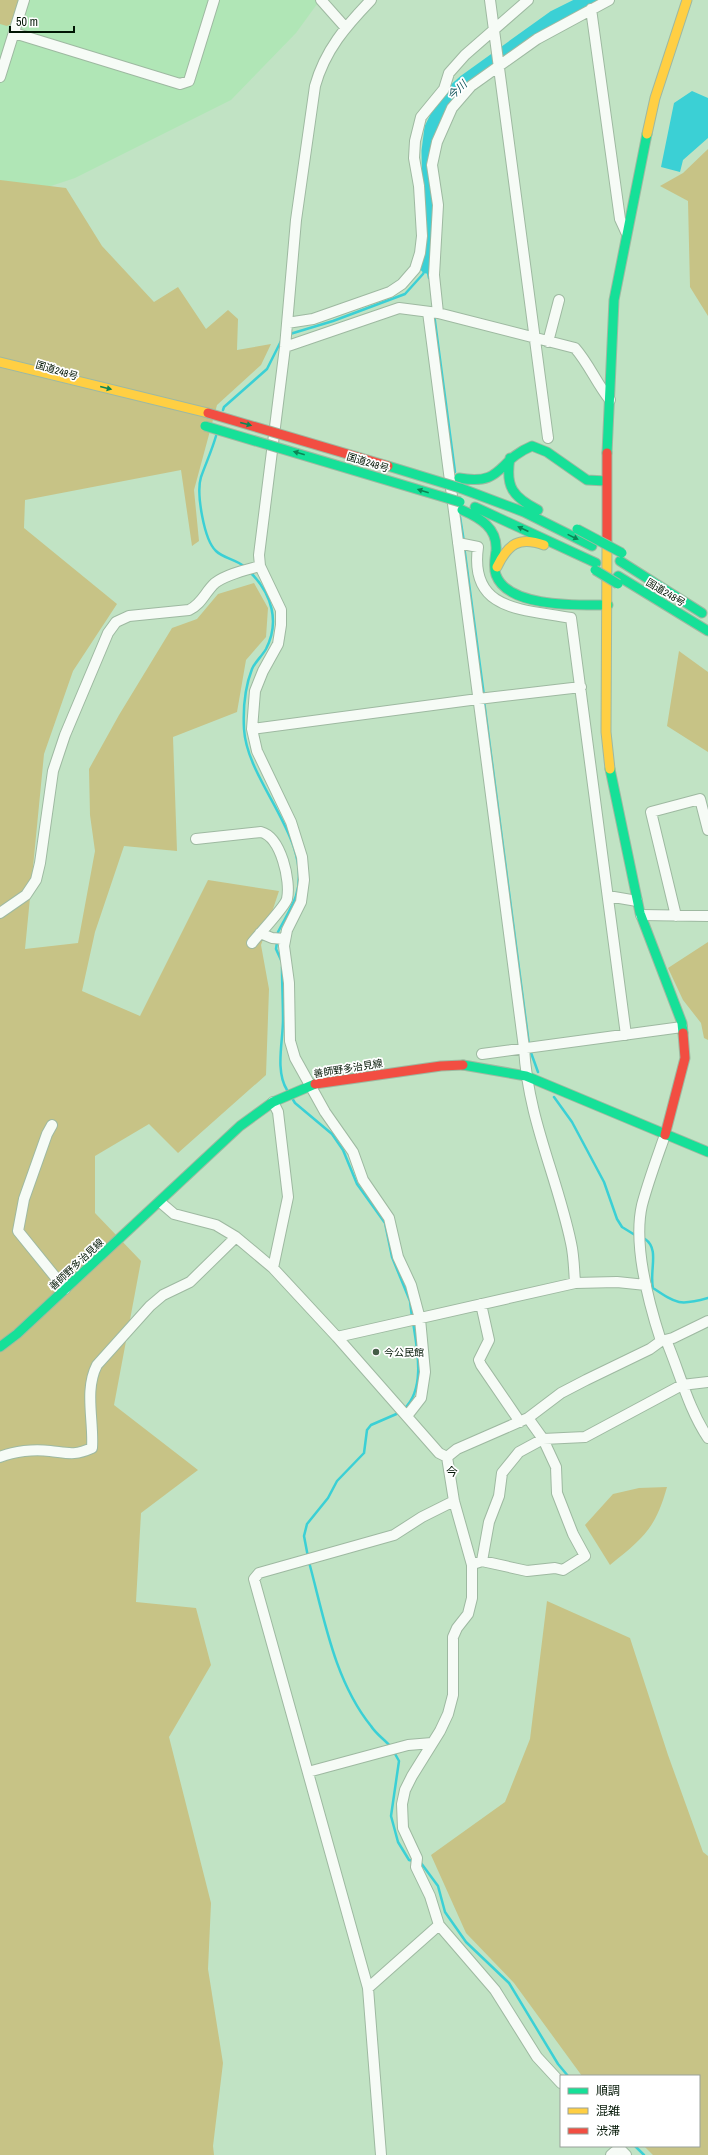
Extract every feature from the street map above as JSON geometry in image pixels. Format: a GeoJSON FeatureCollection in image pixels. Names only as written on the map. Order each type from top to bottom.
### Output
{"type":"FeatureCollection","features":[{"type":"Feature","properties":{"kind":"main road"},"geometry":{"type":"LineString","coordinates":[[665,1135],[685,1058],[682,1027],[637,901],[610,769],[606,732],[608,605],[606,481],[614,300],[626,232],[655,98],[687,0]]}},
{"type":"Feature","properties":{"kind":"main road","name":"国道248号"},"geometry":{"type":"LineString","coordinates":[[0,363],[136,406]]}},
{"type":"Feature","properties":{"kind":"main road","name":"国道248号"},"geometry":{"type":"LineString","coordinates":[[0,363],[208,413],[460,488],[524,512],[592,546],[621,557],[633,569],[708,617]]}},
{"type":"Feature","properties":{"kind":"main road","name":"国道248号"},"geometry":{"type":"LineString","coordinates":[[201,425],[439,496],[461,506],[477,508],[596,567],[708,632]]}},
{"type":"Feature","properties":{"kind":"main road"},"geometry":{"type":"LineString","coordinates":[[300,440],[406,462],[458,478],[482,482],[491,479],[510,458],[522,449],[532,446],[547,452],[587,480],[606,481]]}},
{"type":"Feature","properties":{"kind":"main road"},"geometry":{"type":"LineString","coordinates":[[510,458],[507,480],[510,490],[527,505],[577,529],[621,557]]}},
{"type":"Feature","properties":{"kind":"main road"},"geometry":{"type":"LineString","coordinates":[[461,506],[481,519],[493,531],[496,541],[493,561],[495,573],[498,581],[512,593],[532,599],[571,605],[608,605]]}},
{"type":"Feature","properties":{"kind":"main road"},"geometry":{"type":"LineString","coordinates":[[495,573],[503,553],[509,545],[519,542],[537,542],[596,567]]}},
{"type":"Feature","properties":{"kind":"main road","name":"善師野多治見線"},"geometry":{"type":"LineString","coordinates":[[0,1347],[17,1334],[240,1126],[273,1102],[293,1091],[310,1085],[441,1066],[479,1067],[526,1076],[708,1152]]}},
{"type":"Feature","properties":{"kind":"street"},"geometry":{"type":"LineString","coordinates":[[0,77],[24,0]]}},
{"type":"Feature","properties":{"kind":"street"},"geometry":{"type":"LineString","coordinates":[[14,32],[180,84],[189,81],[214,0]]}},
{"type":"Feature","properties":{"kind":"street"},"geometry":{"type":"LineString","coordinates":[[321,0],[345,27]]}},
{"type":"Feature","properties":{"kind":"street"},"geometry":{"type":"LineString","coordinates":[[371,0],[345,27],[331,47],[320,70],[315,86],[296,220],[285,346],[259,555],[256,567],[276,596],[281,610],[281,625],[278,644],[263,671],[255,691],[252,729],[257,752],[298,839],[302,857],[304,880],[300,906],[284,939],[289,983],[290,1041],[295,1058],[325,1112],[353,1152],[362,1180],[389,1218],[398,1257],[412,1285],[419,1319],[425,1372],[421,1398],[407,1416]]}},
{"type":"Feature","properties":{"kind":"street"},"geometry":{"type":"LineString","coordinates":[[490,0],[548,438]]}},
{"type":"Feature","properties":{"kind":"street"},"geometry":{"type":"LineString","coordinates":[[286,328],[390,292],[402,284],[415,270],[420,253],[422,236],[419,186],[414,158],[415,141],[421,117],[444,89],[449,73],[465,55],[528,0]]}},
{"type":"Feature","properties":{"kind":"street"},"geometry":{"type":"LineString","coordinates":[[438,313],[434,275],[438,205],[432,165],[437,142],[452,108],[471,86],[537,38],[609,0]]}},
{"type":"Feature","properties":{"kind":"street"},"geometry":{"type":"LineString","coordinates":[[591,9],[620,219],[626,232]]}},
{"type":"Feature","properties":{"kind":"street"},"geometry":{"type":"LineString","coordinates":[[548,342],[559,300]]}},
{"type":"Feature","properties":{"kind":"street"},"geometry":{"type":"LineString","coordinates":[[285,346],[393,309],[438,313],[575,348],[584,358],[599,386],[610,400]]}},
{"type":"Feature","properties":{"kind":"street"},"geometry":{"type":"LineString","coordinates":[[428,312],[524,1048],[526,1076],[534,1118],[559,1198],[571,1244],[575,1283]]}},
{"type":"Feature","properties":{"kind":"street"},"geometry":{"type":"LineString","coordinates":[[458,543],[478,548],[476,563],[481,583],[489,594],[504,606],[571,618],[626,1035]]}},
{"type":"Feature","properties":{"kind":"street"},"geometry":{"type":"LineString","coordinates":[[0,913],[26,895],[36,880],[40,863],[53,771],[86,683],[112,627],[122,618],[128,616],[189,610],[197,606],[215,584],[226,577],[256,567]]}},
{"type":"Feature","properties":{"kind":"street"},"geometry":{"type":"LineString","coordinates":[[252,729],[478,698],[580,687]]}},
{"type":"Feature","properties":{"kind":"street"},"geometry":{"type":"LineString","coordinates":[[676,916],[652,812],[700,799],[708,830]]}},
{"type":"Feature","properties":{"kind":"street"},"geometry":{"type":"LineString","coordinates":[[196,839],[260,832],[267,833],[280,850],[286,881],[287,900],[252,943]]}},
{"type":"Feature","properties":{"kind":"street"},"geometry":{"type":"LineString","coordinates":[[608,896],[637,901]]}},
{"type":"Feature","properties":{"kind":"street"},"geometry":{"type":"LineString","coordinates":[[287,900],[300,906]]}},
{"type":"Feature","properties":{"kind":"street"},"geometry":{"type":"LineString","coordinates":[[641,915],[708,916]]}},
{"type":"Feature","properties":{"kind":"street"},"geometry":{"type":"LineString","coordinates":[[260,933],[272,938],[284,939]]}},
{"type":"Feature","properties":{"kind":"street"},"geometry":{"type":"LineString","coordinates":[[482,1054],[682,1027]]}},
{"type":"Feature","properties":{"kind":"street"},"geometry":{"type":"LineString","coordinates":[[273,1102],[278,1112],[288,1197],[273,1268]]}},
{"type":"Feature","properties":{"kind":"street"},"geometry":{"type":"LineString","coordinates":[[52,1125],[47,1134],[24,1199],[18,1231],[65,1289]]}},
{"type":"Feature","properties":{"kind":"street"},"geometry":{"type":"LineString","coordinates":[[665,1135],[642,1206],[640,1225],[646,1285],[650,1308],[697,1422],[708,1438]]}},
{"type":"Feature","properties":{"kind":"street"},"geometry":{"type":"LineString","coordinates":[[160,1202],[174,1214],[210,1223],[236,1237],[273,1268],[337,1337],[439,1453],[447,1457]]}},
{"type":"Feature","properties":{"kind":"street"},"geometry":{"type":"LineString","coordinates":[[0,1457],[26,1451],[50,1451],[64,1454],[76,1454],[92,1448],[90,1400],[93,1373],[97,1365],[150,1306],[163,1295],[190,1282],[236,1237]]}},
{"type":"Feature","properties":{"kind":"street"},"geometry":{"type":"LineString","coordinates":[[337,1337],[575,1283],[617,1282],[646,1285]]}},
{"type":"Feature","properties":{"kind":"street"},"geometry":{"type":"LineString","coordinates":[[477,1563],[527,1570],[555,1568],[563,1570],[585,1556],[557,1493],[556,1467],[543,1439],[524,1420],[481,1366],[479,1360],[489,1340],[481,1304]]}},
{"type":"Feature","properties":{"kind":"street"},"geometry":{"type":"LineString","coordinates":[[447,1457],[458,1449],[524,1420],[561,1393],[650,1349],[664,1340],[708,1321]]}},
{"type":"Feature","properties":{"kind":"street"},"geometry":{"type":"LineString","coordinates":[[560,2082],[537,2057],[495,1990],[439,1925],[430,1896],[403,1828],[402,1804],[412,1776],[443,1726],[453,1695],[453,1637],[457,1628],[468,1614],[477,1563],[489,1522],[499,1496],[502,1473],[519,1452],[543,1439],[585,1437],[682,1384],[708,1382]]}},
{"type":"Feature","properties":{"kind":"street"},"geometry":{"type":"LineString","coordinates":[[447,1457],[454,1501],[477,1563]]}},
{"type":"Feature","properties":{"kind":"street"},"geometry":{"type":"LineString","coordinates":[[381,2155],[368,1988],[254,1579],[259,1573],[394,1535],[422,1517],[454,1501]]}},
{"type":"Feature","properties":{"kind":"street"},"geometry":{"type":"LineString","coordinates":[[308,1772],[392,1750],[432,1743]]}},
{"type":"Feature","properties":{"kind":"street"},"geometry":{"type":"LineString","coordinates":[[368,1988],[439,1925]]}},
{"type":"Feature","properties":{"kind":"street"},"geometry":{"type":"LineString","coordinates":[[611,2155],[621,2150]]}},
{"type":"Feature","properties":{"kind":"shaded area"},"geometry":{"type":"Polygon","coordinates":[[[0,0],[320,0],[296,33],[231,100],[75,178],[0,203],[0,0]]]}},
{"type":"Feature","properties":{"kind":"shaded area"},"geometry":{"type":"Polygon","coordinates":[[[0,0],[20,0],[13,23],[7,26],[0,24],[0,0]]]}},
{"type":"Feature","properties":{"kind":"shaded area"},"geometry":{"type":"Polygon","coordinates":[[[708,149],[708,316],[690,287],[688,201],[660,186],[683,173],[708,149]]]}},
{"type":"Feature","properties":{"kind":"shaded area"},"geometry":{"type":"Polygon","coordinates":[[[0,180],[66,188],[102,246],[154,302],[178,287],[206,329],[228,310],[238,319],[237,350],[271,344],[261,365],[217,405],[194,490],[199,541],[192,546],[181,470],[25,500],[24,528],[117,604],[73,671],[44,754],[25,949],[78,943],[95,851],[90,815],[89,769],[119,715],[172,628],[197,619],[218,594],[254,583],[268,608],[266,637],[246,660],[237,712],[173,737],[177,851],[124,846],[95,932],[82,991],[140,1016],[208,880],[279,891],[261,945],[269,989],[266,1075],[178,1153],[149,1124],[95,1156],[95,1213],[141,1261],[114,1405],[198,1470],[141,1513],[136,1602],[196,1608],[211,1665],[169,1737],[211,1903],[208,1969],[223,2063],[213,2146],[214,2155],[0,2155],[0,180]]]}},
{"type":"Feature","properties":{"kind":"shaded area"},"geometry":{"type":"Polygon","coordinates":[[[679,651],[708,672],[708,752],[667,726],[679,651]]]}},
{"type":"Feature","properties":{"kind":"shaded area"},"geometry":{"type":"Polygon","coordinates":[[[708,942],[708,1040],[704,1038],[701,1023],[683,1000],[668,968],[708,942]]]}},
{"type":"Feature","properties":{"kind":"shaded area"},"geometry":{"type":"Polygon","coordinates":[[[667,1487],[658,1514],[646,1532],[610,1565],[585,1525],[613,1494],[639,1488],[667,1487]]]}},
{"type":"Feature","properties":{"kind":"shaded area"},"geometry":{"type":"Polygon","coordinates":[[[547,1601],[630,1638],[668,1755],[703,1852],[708,1856],[708,2155],[653,2155],[645,2147],[700,2147],[700,2075],[581,2075],[514,1983],[466,1933],[431,1855],[505,1802],[530,1739],[547,1601]]]}},
{"type":"Feature","properties":{"kind":"water"},"geometry":{"type":"Polygon","coordinates":[[[692,91],[708,98],[708,138],[683,160],[680,172],[661,167],[674,103],[692,91]]]}},
{"type":"Feature","properties":{"kind":"waterway","name":"今川"},"geometry":{"type":"LineString","coordinates":[[427,266],[431,243],[429,151],[432,128],[447,98],[465,82],[554,18],[590,0]]}},
{"type":"Feature","properties":{"kind":"waterway"},"geometry":{"type":"LineString","coordinates":[[290,334],[333,321],[405,294],[423,274],[427,266]]}},
{"type":"Feature","properties":{"kind":"waterway"},"geometry":{"type":"LineString","coordinates":[[427,267],[429,278]]}},
{"type":"Feature","properties":{"kind":"waterway"},"geometry":{"type":"LineString","coordinates":[[434,314],[455,472]]}},
{"type":"Feature","properties":{"kind":"waterway"},"geometry":{"type":"LineString","coordinates":[[223,410],[224,407],[267,369],[282,339]]}},
{"type":"Feature","properties":{"kind":"waterway"},"geometry":{"type":"LineString","coordinates":[[216,436],[201,477],[200,505],[202,516],[208,537],[216,551],[245,567]]}},
{"type":"Feature","properties":{"kind":"waterway"},"geometry":{"type":"LineString","coordinates":[[460,517],[464,542]]}},
{"type":"Feature","properties":{"kind":"waterway"},"geometry":{"type":"LineString","coordinates":[[464,546],[484,696]]}},
{"type":"Feature","properties":{"kind":"waterway"},"geometry":{"type":"LineString","coordinates":[[250,572],[264,590],[272,609],[273,619],[270,639],[266,649],[253,666],[248,683],[244,706],[244,729],[248,749],[256,770],[278,812],[296,854],[299,875],[296,896],[278,932],[278,937]]}},
{"type":"Feature","properties":{"kind":"waterway"},"geometry":{"type":"LineString","coordinates":[[484,701],[529,1045]]}},
{"type":"Feature","properties":{"kind":"waterway"},"geometry":{"type":"LineString","coordinates":[[277,942],[276,949],[281,960]]}},
{"type":"Feature","properties":{"kind":"waterway"},"geometry":{"type":"LineString","coordinates":[[282,967],[283,1020],[280,1065],[283,1082],[287,1090]]}},
{"type":"Feature","properties":{"kind":"waterway"},"geometry":{"type":"LineString","coordinates":[[530,1050],[538,1072]]}},
{"type":"Feature","properties":{"kind":"waterway"},"geometry":{"type":"LineString","coordinates":[[554,1097],[572,1122],[604,1182],[617,1219],[622,1227],[635,1235]]}},
{"type":"Feature","properties":{"kind":"waterway"},"geometry":{"type":"LineString","coordinates":[[292,1098],[295,1103],[332,1134],[343,1150],[357,1184],[385,1223],[392,1257],[410,1301],[412,1317]]}},
{"type":"Feature","properties":{"kind":"waterway"},"geometry":{"type":"LineString","coordinates":[[645,1239],[652,1248],[653,1254],[653,1288],[679,1302],[685,1303],[708,1298]]}},
{"type":"Feature","properties":{"kind":"waterway"},"geometry":{"type":"LineString","coordinates":[[404,1409],[411,1401],[418,1380],[418,1356],[413,1322]]}},
{"type":"Feature","properties":{"kind":"waterway"},"geometry":{"type":"LineString","coordinates":[[308,1557],[304,1536],[307,1524],[328,1498],[337,1481],[364,1453],[367,1430],[371,1425],[401,1412]]}},
{"type":"Feature","properties":{"kind":"waterway"},"geometry":{"type":"LineString","coordinates":[[309,1562],[325,1626],[339,1668],[348,1689],[358,1708],[373,1729],[390,1746]]}},
{"type":"Feature","properties":{"kind":"waterway"},"geometry":{"type":"LineString","coordinates":[[394,1752],[399,1761],[391,1816],[398,1842],[409,1860],[413,1861]]}},
{"type":"Feature","properties":{"kind":"waterway"},"geometry":{"type":"LineString","coordinates":[[418,1862],[421,1863],[438,1886],[445,1912],[466,1942],[509,1983],[558,2064],[567,2075]]}},
{"type":"Feature","properties":{"kind":"waterway"},"geometry":{"type":"LineString","coordinates":[[636,2147],[644,2155]]}},
{"type":"Feature","properties":{"kind":"traffic: fast"},"geometry":{"type":"LineString","coordinates":[[607,453],[614,300],[647,134]]}},
{"type":"Feature","properties":{"kind":"traffic: fast"},"geometry":{"type":"LineString","coordinates":[[205,426],[460,502]]}},
{"type":"Feature","properties":{"kind":"traffic: fast"},"geometry":{"type":"LineString","coordinates":[[459,478],[474,480],[492,475],[499,471],[520,452],[532,446],[547,452],[587,480],[606,481]]}},
{"type":"Feature","properties":{"kind":"traffic: fast"},"geometry":{"type":"LineString","coordinates":[[510,458],[509,477],[513,490],[522,500],[538,510]]}},
{"type":"Feature","properties":{"kind":"traffic: fast"},"geometry":{"type":"LineString","coordinates":[[388,466],[460,488]]}},
{"type":"Feature","properties":{"kind":"traffic: fast"},"geometry":{"type":"LineString","coordinates":[[460,488],[524,512],[592,546]]}},
{"type":"Feature","properties":{"kind":"traffic: fast"},"geometry":{"type":"LineString","coordinates":[[475,507],[596,563]]}},
{"type":"Feature","properties":{"kind":"traffic: fast"},"geometry":{"type":"LineString","coordinates":[[462,510],[481,520],[491,530],[496,543],[494,566],[496,575],[503,586],[514,594],[529,599],[563,604],[608,605]]}},
{"type":"Feature","properties":{"kind":"traffic: fast"},"geometry":{"type":"LineString","coordinates":[[577,529],[622,553]]}},
{"type":"Feature","properties":{"kind":"traffic: fast"},"geometry":{"type":"LineString","coordinates":[[620,561],[702,613]]}},
{"type":"Feature","properties":{"kind":"traffic: fast"},"geometry":{"type":"LineString","coordinates":[[595,570],[618,584]]}},
{"type":"Feature","properties":{"kind":"traffic: fast"},"geometry":{"type":"LineString","coordinates":[[618,576],[708,631]]}},
{"type":"Feature","properties":{"kind":"traffic: fast"},"geometry":{"type":"LineString","coordinates":[[610,769],[640,913],[682,1023],[683,1033]]}},
{"type":"Feature","properties":{"kind":"traffic: fast"},"geometry":{"type":"LineString","coordinates":[[463,1065],[526,1076],[708,1152]]}},
{"type":"Feature","properties":{"kind":"traffic: fast"},"geometry":{"type":"LineString","coordinates":[[0,1347],[17,1334],[240,1126],[273,1102],[315,1084]]}},
{"type":"Feature","properties":{"kind":"traffic: slow"},"geometry":{"type":"LineString","coordinates":[[647,134],[655,98],[687,0]]}},
{"type":"Feature","properties":{"kind":"traffic: slow"},"geometry":{"type":"LineString","coordinates":[[0,362],[208,413]]}},
{"type":"Feature","properties":{"kind":"traffic: slow"},"geometry":{"type":"LineString","coordinates":[[497,567],[505,553],[515,544],[528,541],[544,545]]}},
{"type":"Feature","properties":{"kind":"traffic: slow"},"geometry":{"type":"LineString","coordinates":[[607,543],[606,732],[610,769]]}},
{"type":"Feature","properties":{"kind":"traffic: jam"},"geometry":{"type":"LineString","coordinates":[[208,413],[388,466]]}},
{"type":"Feature","properties":{"kind":"traffic: jam"},"geometry":{"type":"LineString","coordinates":[[607,453],[607,543]]}},
{"type":"Feature","properties":{"kind":"traffic: jam"},"geometry":{"type":"LineString","coordinates":[[665,1135],[685,1058],[683,1033]]}},
{"type":"Feature","properties":{"kind":"traffic: jam"},"geometry":{"type":"LineString","coordinates":[[315,1084],[441,1066],[463,1065]]}},
{"type":"Feature","properties":{"kind":"place","name":"今公民館"},"geometry":{"type":"Point","coordinates":[376,1352]}},
{"type":"Feature","properties":{"kind":"district","name":"今"},"geometry":{"type":"Point","coordinates":[452,1472]}}]}
